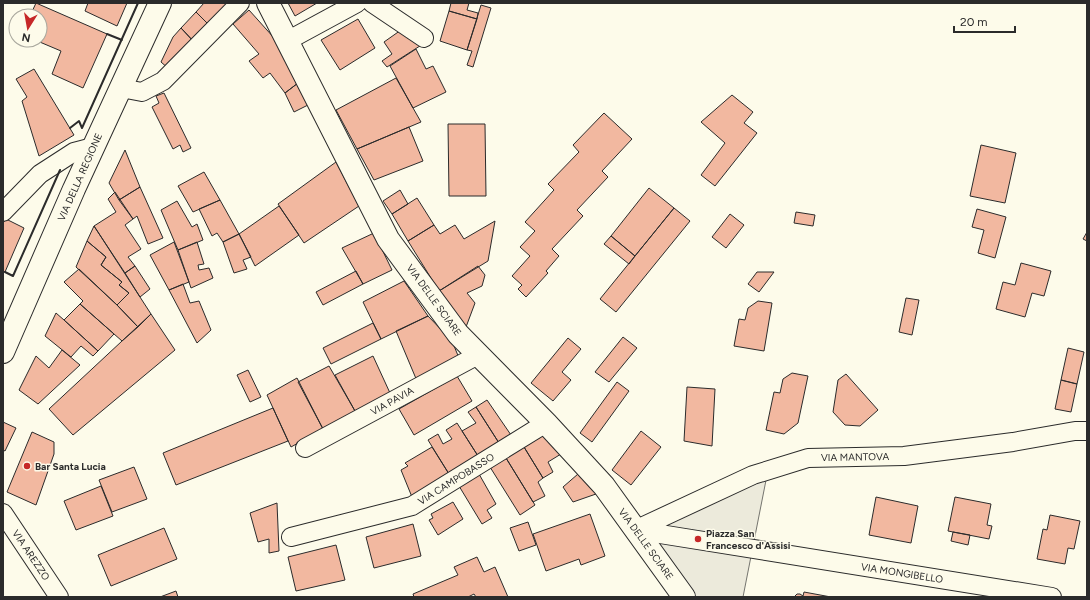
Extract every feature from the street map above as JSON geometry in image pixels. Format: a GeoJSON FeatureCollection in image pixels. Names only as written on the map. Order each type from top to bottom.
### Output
{"type":"FeatureCollection","features":[{"type":"Feature","properties":{"kind":"street","name":"VIA DELLA REGIONE"},"geometry":{"type":"LineString","coordinates":[[3,352],[160,3]]}},
{"type":"Feature","properties":{"kind":"street"},"geometry":{"type":"LineString","coordinates":[[122,88],[142,92],[164,82],[240,3]]}},
{"type":"Feature","properties":{"kind":"street","name":"VIA DELLE SCIARE"},"geometry":{"type":"LineString","coordinates":[[268,3],[388,239],[458,334],[546,423],[604,486],[684,597]]}},
{"type":"Feature","properties":{"kind":"street"},"geometry":{"type":"LineString","coordinates":[[287,41],[357,3]]}},
{"type":"Feature","properties":{"kind":"street"},"geometry":{"type":"LineString","coordinates":[[372,3],[424,38]]}},
{"type":"Feature","properties":{"kind":"street"},"geometry":{"type":"LineString","coordinates":[[3,212],[40,174],[74,152],[94,147]]}},
{"type":"Feature","properties":{"kind":"street","name":"VIA PAVIA"},"geometry":{"type":"LineString","coordinates":[[305,448],[478,355]]}},
{"type":"Feature","properties":{"kind":"street","name":"VIA CAMPOBASSO"},"geometry":{"type":"LineString","coordinates":[[291,536],[412,506],[546,423]]}},
{"type":"Feature","properties":{"kind":"street","name":"VIA MANTOVA"},"geometry":{"type":"LineString","coordinates":[[635,530],[753,475],[808,458],[904,456],[1013,442],[1074,431],[1087,431]]}},
{"type":"Feature","properties":{"kind":"street","name":"VIA AREZZO"},"geometry":{"type":"LineString","coordinates":[[3,513],[59,597]]}},
{"type":"Feature","properties":{"kind":"street","name":"VIA MONGIBELLO"},"geometry":{"type":"LineString","coordinates":[[635,530],[1052,597]]}},
{"type":"Feature","properties":{"kind":"shaded area","name":"Piazza San Francesco d'Assisi"},"geometry":{"type":"Polygon","coordinates":[[[768,470],[743,597],[684,597],[635,530],[768,470]]]}},
{"type":"Feature","properties":{"kind":"building"},"geometry":{"type":"Polygon","coordinates":[[[36,3],[47,8],[34,8],[36,3]]]}},
{"type":"Feature","properties":{"kind":"building"},"geometry":{"type":"Polygon","coordinates":[[[88,3],[127,3],[117,26],[85,11],[88,3]]]}},
{"type":"Feature","properties":{"kind":"building"},"geometry":{"type":"Polygon","coordinates":[[[204,3],[227,3],[230,8],[211,27],[196,12],[204,3]]]}},
{"type":"Feature","properties":{"kind":"building"},"geometry":{"type":"Polygon","coordinates":[[[288,3],[317,3],[295,16],[288,3]]]}},
{"type":"Feature","properties":{"kind":"building"},"geometry":{"type":"Polygon","coordinates":[[[451,3],[469,3],[467,10],[478,13],[477,19],[449,11],[451,3]]]}},
{"type":"Feature","properties":{"kind":"building"},"geometry":{"type":"Polygon","coordinates":[[[481,5],[491,8],[473,67],[467,65],[472,51],[467,50],[481,5]]]}},
{"type":"Feature","properties":{"kind":"building"},"geometry":{"type":"Polygon","coordinates":[[[48,8],[107,34],[83,88],[52,74],[61,51],[48,46],[48,8]]]}},
{"type":"Feature","properties":{"kind":"building"},"geometry":{"type":"Polygon","coordinates":[[[249,10],[275,39],[298,83],[285,93],[270,73],[263,78],[249,61],[259,54],[233,24],[249,10]]]}},
{"type":"Feature","properties":{"kind":"building"},"geometry":{"type":"Polygon","coordinates":[[[449,11],[477,19],[467,50],[440,41],[449,11]]]}},
{"type":"Feature","properties":{"kind":"building"},"geometry":{"type":"Polygon","coordinates":[[[196,12],[211,27],[195,43],[181,28],[196,12]]]}},
{"type":"Feature","properties":{"kind":"building"},"geometry":{"type":"Polygon","coordinates":[[[358,19],[375,48],[340,70],[321,40],[358,19]]]}},
{"type":"Feature","properties":{"kind":"building"},"geometry":{"type":"Polygon","coordinates":[[[181,28],[195,43],[169,69],[161,62],[173,37],[181,28]]]}},
{"type":"Feature","properties":{"kind":"building"},"geometry":{"type":"Polygon","coordinates":[[[401,30],[423,44],[387,67],[382,61],[392,54],[384,42],[401,30]]]}},
{"type":"Feature","properties":{"kind":"building"},"geometry":{"type":"Polygon","coordinates":[[[416,49],[426,69],[433,66],[446,92],[413,108],[390,66],[416,49]]]}},
{"type":"Feature","properties":{"kind":"building"},"geometry":{"type":"Polygon","coordinates":[[[34,69],[74,135],[39,156],[22,101],[27,97],[16,79],[34,69]]]}},
{"type":"Feature","properties":{"kind":"building"},"geometry":{"type":"Polygon","coordinates":[[[396,78],[421,122],[357,149],[336,110],[396,78]]]}},
{"type":"Feature","properties":{"kind":"building"},"geometry":{"type":"Polygon","coordinates":[[[298,83],[308,105],[294,112],[285,93],[298,83]]]}},
{"type":"Feature","properties":{"kind":"building"},"geometry":{"type":"Polygon","coordinates":[[[164,93],[191,148],[183,152],[180,145],[173,149],[152,107],[159,103],[156,96],[164,93]]]}},
{"type":"Feature","properties":{"kind":"building"},"geometry":{"type":"Polygon","coordinates":[[[732,95],[753,112],[744,123],[757,133],[715,186],[701,175],[725,143],[701,122],[732,95]]]}},
{"type":"Feature","properties":{"kind":"building"},"geometry":{"type":"Polygon","coordinates":[[[604,113],[632,139],[602,171],[608,177],[577,210],[583,216],[552,249],[559,256],[546,271],[548,273],[526,297],[518,289],[522,285],[512,276],[530,256],[520,247],[535,231],[525,222],[554,190],[548,184],[579,152],[573,145],[604,113]]]}},
{"type":"Feature","properties":{"kind":"building"},"geometry":{"type":"Polygon","coordinates":[[[448,124],[485,124],[486,196],[449,196],[448,124]]]}},
{"type":"Feature","properties":{"kind":"building"},"geometry":{"type":"Polygon","coordinates":[[[409,127],[423,161],[374,180],[357,149],[409,127]]]}},
{"type":"Feature","properties":{"kind":"building"},"geometry":{"type":"Polygon","coordinates":[[[981,145],[1016,153],[1005,203],[970,196],[981,145]]]}},
{"type":"Feature","properties":{"kind":"building"},"geometry":{"type":"Polygon","coordinates":[[[125,150],[140,187],[119,200],[109,183],[125,150]]]}},
{"type":"Feature","properties":{"kind":"building"},"geometry":{"type":"Polygon","coordinates":[[[336,162],[359,206],[304,243],[278,204],[336,162]]]}},
{"type":"Feature","properties":{"kind":"building"},"geometry":{"type":"Polygon","coordinates":[[[204,172],[220,200],[193,212],[178,186],[204,172]]]}},
{"type":"Feature","properties":{"kind":"building"},"geometry":{"type":"Polygon","coordinates":[[[140,187],[163,238],[148,244],[137,216],[133,219],[119,200],[140,187]]]}},
{"type":"Feature","properties":{"kind":"building"},"geometry":{"type":"Polygon","coordinates":[[[649,188],[674,208],[635,256],[611,236],[649,188]]]}},
{"type":"Feature","properties":{"kind":"building"},"geometry":{"type":"Polygon","coordinates":[[[400,190],[408,204],[392,214],[383,201],[400,190]]]}},
{"type":"Feature","properties":{"kind":"building"},"geometry":{"type":"Polygon","coordinates":[[[115,192],[133,219],[125,225],[141,249],[128,257],[135,266],[125,273],[94,226],[116,212],[108,199],[115,192]]]}},
{"type":"Feature","properties":{"kind":"building"},"geometry":{"type":"Polygon","coordinates":[[[417,198],[434,225],[408,241],[392,214],[417,198]]]}},
{"type":"Feature","properties":{"kind":"building"},"geometry":{"type":"Polygon","coordinates":[[[220,200],[239,234],[223,242],[217,233],[212,236],[199,209],[220,200]]]}},
{"type":"Feature","properties":{"kind":"building"},"geometry":{"type":"Polygon","coordinates":[[[177,201],[192,227],[197,224],[203,240],[178,250],[161,210],[177,201]]]}},
{"type":"Feature","properties":{"kind":"building"},"geometry":{"type":"Polygon","coordinates":[[[279,206],[299,235],[255,266],[239,234],[279,206]]]}},
{"type":"Feature","properties":{"kind":"building"},"geometry":{"type":"Polygon","coordinates":[[[674,208],[690,221],[616,312],[600,299],[674,208]]]}},
{"type":"Feature","properties":{"kind":"building"},"geometry":{"type":"Polygon","coordinates":[[[977,209],[1006,217],[995,258],[978,253],[984,230],[972,227],[977,209]]]}},
{"type":"Feature","properties":{"kind":"building"},"geometry":{"type":"Polygon","coordinates":[[[796,212],[815,215],[813,226],[794,223],[796,212]]]}},
{"type":"Feature","properties":{"kind":"building"},"geometry":{"type":"Polygon","coordinates":[[[730,214],[744,225],[726,248],[712,237],[730,214]]]}},
{"type":"Feature","properties":{"kind":"building"},"geometry":{"type":"Polygon","coordinates":[[[6,219],[24,228],[5,272],[3,271],[3,223],[6,219]]]}},
{"type":"Feature","properties":{"kind":"building"},"geometry":{"type":"Polygon","coordinates":[[[495,221],[488,261],[439,291],[408,241],[434,225],[440,234],[455,225],[464,239],[495,221]]]}},
{"type":"Feature","properties":{"kind":"building"},"geometry":{"type":"Polygon","coordinates":[[[94,226],[151,314],[138,327],[117,305],[129,293],[119,285],[122,282],[101,265],[106,257],[87,241],[94,226]]]}},
{"type":"Feature","properties":{"kind":"building"},"geometry":{"type":"Polygon","coordinates":[[[1087,232],[1087,241],[1083,239],[1087,232]]]}},
{"type":"Feature","properties":{"kind":"building"},"geometry":{"type":"Polygon","coordinates":[[[374,233],[392,270],[363,284],[342,248],[374,233]]]}},
{"type":"Feature","properties":{"kind":"building"},"geometry":{"type":"Polygon","coordinates":[[[239,234],[251,257],[243,260],[247,269],[234,273],[223,242],[239,234]]]}},
{"type":"Feature","properties":{"kind":"building"},"geometry":{"type":"Polygon","coordinates":[[[611,236],[635,256],[629,264],[604,244],[611,236]]]}},
{"type":"Feature","properties":{"kind":"building"},"geometry":{"type":"Polygon","coordinates":[[[87,241],[106,257],[101,265],[122,282],[119,285],[129,293],[117,305],[76,267],[87,241]]]}},
{"type":"Feature","properties":{"kind":"building"},"geometry":{"type":"Polygon","coordinates":[[[174,242],[189,282],[169,290],[150,255],[174,242]]]}},
{"type":"Feature","properties":{"kind":"building"},"geometry":{"type":"Polygon","coordinates":[[[197,242],[204,264],[198,265],[199,270],[209,268],[213,278],[191,288],[178,250],[197,242]]]}},
{"type":"Feature","properties":{"kind":"building"},"geometry":{"type":"Polygon","coordinates":[[[1021,263],[1051,271],[1044,296],[1032,293],[1025,317],[996,309],[1003,282],[1015,285],[1021,263]]]}},
{"type":"Feature","properties":{"kind":"building"},"geometry":{"type":"Polygon","coordinates":[[[135,266],[150,289],[140,297],[125,273],[135,266]]]}},
{"type":"Feature","properties":{"kind":"building"},"geometry":{"type":"Polygon","coordinates":[[[478,266],[485,275],[482,286],[467,293],[475,303],[466,327],[439,291],[478,266]]]}},
{"type":"Feature","properties":{"kind":"building"},"geometry":{"type":"Polygon","coordinates":[[[79,269],[138,327],[122,341],[80,304],[83,301],[64,282],[79,269]]]}},
{"type":"Feature","properties":{"kind":"building"},"geometry":{"type":"Polygon","coordinates":[[[356,271],[363,284],[323,305],[316,292],[356,271]]]}},
{"type":"Feature","properties":{"kind":"building"},"geometry":{"type":"Polygon","coordinates":[[[757,272],[774,272],[759,292],[748,284],[757,272]]]}},
{"type":"Feature","properties":{"kind":"building"},"geometry":{"type":"Polygon","coordinates":[[[404,281],[428,316],[381,339],[363,302],[404,281]]]}},
{"type":"Feature","properties":{"kind":"building"},"geometry":{"type":"Polygon","coordinates":[[[183,284],[190,303],[199,301],[211,330],[197,343],[169,290],[183,284]]]}},
{"type":"Feature","properties":{"kind":"building"},"geometry":{"type":"Polygon","coordinates":[[[906,298],[919,300],[912,335],[899,332],[906,298]]]}},
{"type":"Feature","properties":{"kind":"building"},"geometry":{"type":"Polygon","coordinates":[[[758,301],[772,303],[764,351],[734,346],[739,319],[745,320],[748,308],[758,301]]]}},
{"type":"Feature","properties":{"kind":"building"},"geometry":{"type":"Polygon","coordinates":[[[80,304],[114,334],[98,351],[64,320],[80,304]]]}},
{"type":"Feature","properties":{"kind":"building"},"geometry":{"type":"Polygon","coordinates":[[[56,313],[98,351],[93,356],[81,346],[71,357],[45,336],[56,313]]]}},
{"type":"Feature","properties":{"kind":"building"},"geometry":{"type":"Polygon","coordinates":[[[151,314],[175,350],[73,435],[49,409],[151,314]]]}},
{"type":"Feature","properties":{"kind":"building"},"geometry":{"type":"Polygon","coordinates":[[[428,316],[452,341],[459,358],[417,381],[396,331],[428,316]]]}},
{"type":"Feature","properties":{"kind":"building"},"geometry":{"type":"Polygon","coordinates":[[[373,323],[381,339],[331,364],[323,348],[373,323]]]}},
{"type":"Feature","properties":{"kind":"building"},"geometry":{"type":"Polygon","coordinates":[[[623,337],[637,348],[609,382],[595,372],[623,337]]]}},
{"type":"Feature","properties":{"kind":"building"},"geometry":{"type":"Polygon","coordinates":[[[568,338],[581,349],[562,372],[571,380],[553,401],[531,383],[568,338]]]}},
{"type":"Feature","properties":{"kind":"building"},"geometry":{"type":"Polygon","coordinates":[[[1068,348],[1084,352],[1077,384],[1061,380],[1068,348]]]}},
{"type":"Feature","properties":{"kind":"building"},"geometry":{"type":"Polygon","coordinates":[[[62,350],[80,365],[38,404],[19,390],[36,356],[49,368],[62,350]]]}},
{"type":"Feature","properties":{"kind":"building"},"geometry":{"type":"Polygon","coordinates":[[[373,356],[390,393],[355,411],[335,375],[373,356]]]}},
{"type":"Feature","properties":{"kind":"building"},"geometry":{"type":"Polygon","coordinates":[[[329,366],[355,411],[323,429],[298,382],[329,366]]]}},
{"type":"Feature","properties":{"kind":"building"},"geometry":{"type":"Polygon","coordinates":[[[248,370],[261,397],[250,402],[237,375],[248,370]]]}},
{"type":"Feature","properties":{"kind":"building"},"geometry":{"type":"Polygon","coordinates":[[[792,373],[808,376],[798,423],[784,434],[766,430],[774,392],[780,393],[783,379],[792,373]]]}},
{"type":"Feature","properties":{"kind":"building"},"geometry":{"type":"Polygon","coordinates":[[[846,374],[878,410],[860,426],[845,425],[833,412],[838,380],[846,374]]]}},
{"type":"Feature","properties":{"kind":"building"},"geometry":{"type":"Polygon","coordinates":[[[457,376],[472,401],[414,435],[399,409],[457,376]]]}},
{"type":"Feature","properties":{"kind":"building"},"geometry":{"type":"Polygon","coordinates":[[[297,378],[323,429],[291,447],[267,395],[297,378]]]}},
{"type":"Feature","properties":{"kind":"building"},"geometry":{"type":"Polygon","coordinates":[[[1061,380],[1077,384],[1071,412],[1055,409],[1061,380]]]}},
{"type":"Feature","properties":{"kind":"building"},"geometry":{"type":"Polygon","coordinates":[[[617,382],[629,391],[592,442],[580,433],[617,382]]]}},
{"type":"Feature","properties":{"kind":"building"},"geometry":{"type":"Polygon","coordinates":[[[687,387],[715,389],[712,446],[684,441],[687,387]]]}},
{"type":"Feature","properties":{"kind":"building"},"geometry":{"type":"Polygon","coordinates":[[[487,400],[511,435],[499,443],[476,407],[487,400]]]}},
{"type":"Feature","properties":{"kind":"building"},"geometry":{"type":"Polygon","coordinates":[[[476,407],[499,443],[478,456],[462,431],[476,423],[468,412],[476,407]]]}},
{"type":"Feature","properties":{"kind":"building"},"geometry":{"type":"Polygon","coordinates":[[[273,408],[288,441],[176,485],[163,453],[273,408]]]}},
{"type":"Feature","properties":{"kind":"building"},"geometry":{"type":"Polygon","coordinates":[[[3,422],[16,428],[5,451],[3,450],[3,422]]]}},
{"type":"Feature","properties":{"kind":"building"},"geometry":{"type":"Polygon","coordinates":[[[457,423],[478,456],[449,474],[428,440],[438,434],[443,444],[452,439],[446,430],[457,423]]]}},
{"type":"Feature","properties":{"kind":"building"},"geometry":{"type":"Polygon","coordinates":[[[641,431],[661,447],[631,485],[612,470],[641,431]]]}},
{"type":"Feature","properties":{"kind":"building"},"geometry":{"type":"Polygon","coordinates":[[[32,432],[54,442],[54,454],[36,505],[7,492],[32,432]]]}},
{"type":"Feature","properties":{"kind":"building"},"geometry":{"type":"Polygon","coordinates":[[[544,435],[561,454],[548,462],[553,472],[543,478],[524,447],[544,435]]]}},
{"type":"Feature","properties":{"kind":"building"},"geometry":{"type":"Polygon","coordinates":[[[432,447],[449,474],[412,497],[401,470],[408,466],[405,463],[432,447]]]}},
{"type":"Feature","properties":{"kind":"building"},"geometry":{"type":"Polygon","coordinates":[[[524,447],[543,478],[538,482],[545,496],[533,502],[506,458],[524,447]]]}},
{"type":"Feature","properties":{"kind":"building"},"geometry":{"type":"Polygon","coordinates":[[[506,458],[535,505],[520,515],[490,467],[506,458]]]}},
{"type":"Feature","properties":{"kind":"building"},"geometry":{"type":"Polygon","coordinates":[[[134,467],[147,499],[112,512],[99,480],[134,467]]]}},
{"type":"Feature","properties":{"kind":"building"},"geometry":{"type":"Polygon","coordinates":[[[479,474],[496,504],[487,510],[492,518],[482,524],[459,486],[479,474]]]}},
{"type":"Feature","properties":{"kind":"building"},"geometry":{"type":"Polygon","coordinates":[[[578,474],[596,494],[573,502],[563,487],[578,474]]]}},
{"type":"Feature","properties":{"kind":"building"},"geometry":{"type":"Polygon","coordinates":[[[101,486],[113,516],[76,530],[64,501],[101,486]]]}},
{"type":"Feature","properties":{"kind":"building"},"geometry":{"type":"Polygon","coordinates":[[[876,497],[918,506],[911,543],[869,535],[876,497]]]}},
{"type":"Feature","properties":{"kind":"building"},"geometry":{"type":"Polygon","coordinates":[[[955,497],[991,504],[987,525],[992,526],[989,539],[948,531],[955,497]]]}},
{"type":"Feature","properties":{"kind":"building"},"geometry":{"type":"Polygon","coordinates":[[[453,502],[463,519],[438,535],[429,520],[433,518],[431,514],[453,502]]]}},
{"type":"Feature","properties":{"kind":"building"},"geometry":{"type":"Polygon","coordinates":[[[277,503],[279,551],[269,553],[269,539],[258,542],[250,513],[277,503]]]}},
{"type":"Feature","properties":{"kind":"building"},"geometry":{"type":"Polygon","coordinates":[[[590,514],[605,556],[581,565],[579,559],[546,571],[533,534],[590,514]]]}},
{"type":"Feature","properties":{"kind":"building"},"geometry":{"type":"Polygon","coordinates":[[[1050,515],[1080,521],[1074,549],[1068,548],[1065,564],[1037,559],[1043,529],[1047,530],[1050,515]]]}},
{"type":"Feature","properties":{"kind":"building"},"geometry":{"type":"Polygon","coordinates":[[[528,522],[536,545],[519,551],[510,528],[528,522]]]}},
{"type":"Feature","properties":{"kind":"building"},"geometry":{"type":"Polygon","coordinates":[[[413,524],[421,556],[374,568],[366,537],[413,524]]]}},
{"type":"Feature","properties":{"kind":"building"},"geometry":{"type":"Polygon","coordinates":[[[164,528],[177,559],[111,586],[98,555],[164,528]]]}},
{"type":"Feature","properties":{"kind":"building"},"geometry":{"type":"Polygon","coordinates":[[[953,532],[970,535],[968,545],[951,541],[953,532]]]}},
{"type":"Feature","properties":{"kind":"building"},"geometry":{"type":"Polygon","coordinates":[[[336,545],[345,580],[296,591],[288,557],[336,545]]]}},
{"type":"Feature","properties":{"kind":"building"},"geometry":{"type":"Polygon","coordinates":[[[477,557],[484,572],[495,567],[508,597],[476,597],[474,594],[468,597],[414,597],[413,594],[458,575],[454,567],[477,557]]]}},
{"type":"Feature","properties":{"kind":"building"},"geometry":{"type":"Polygon","coordinates":[[[176,591],[178,597],[160,597],[176,591]]]}},
{"type":"Feature","properties":{"kind":"building"},"geometry":{"type":"Polygon","coordinates":[[[804,592],[831,597],[794,597],[797,594],[803,596],[804,592]]]}},
{"type":"Feature","properties":{"kind":"wall"},"geometry":{"type":"LineString","coordinates":[[70,128],[79,121],[82,128],[138,3]]}},
{"type":"Feature","properties":{"kind":"wall"},"geometry":{"type":"LineString","coordinates":[[107,34],[122,40]]}},
{"type":"Feature","properties":{"kind":"wall"},"geometry":{"type":"LineString","coordinates":[[5,272],[13,276],[60,170]]}},
{"type":"Feature","properties":{"kind":"place","name":"Bar Santa Lucia"},"geometry":{"type":"Point","coordinates":[27,466]}},
{"type":"Feature","properties":{"kind":"place","name":"Piazza San Francesco d'Assisi"},"geometry":{"type":"Point","coordinates":[698,539]}}]}
